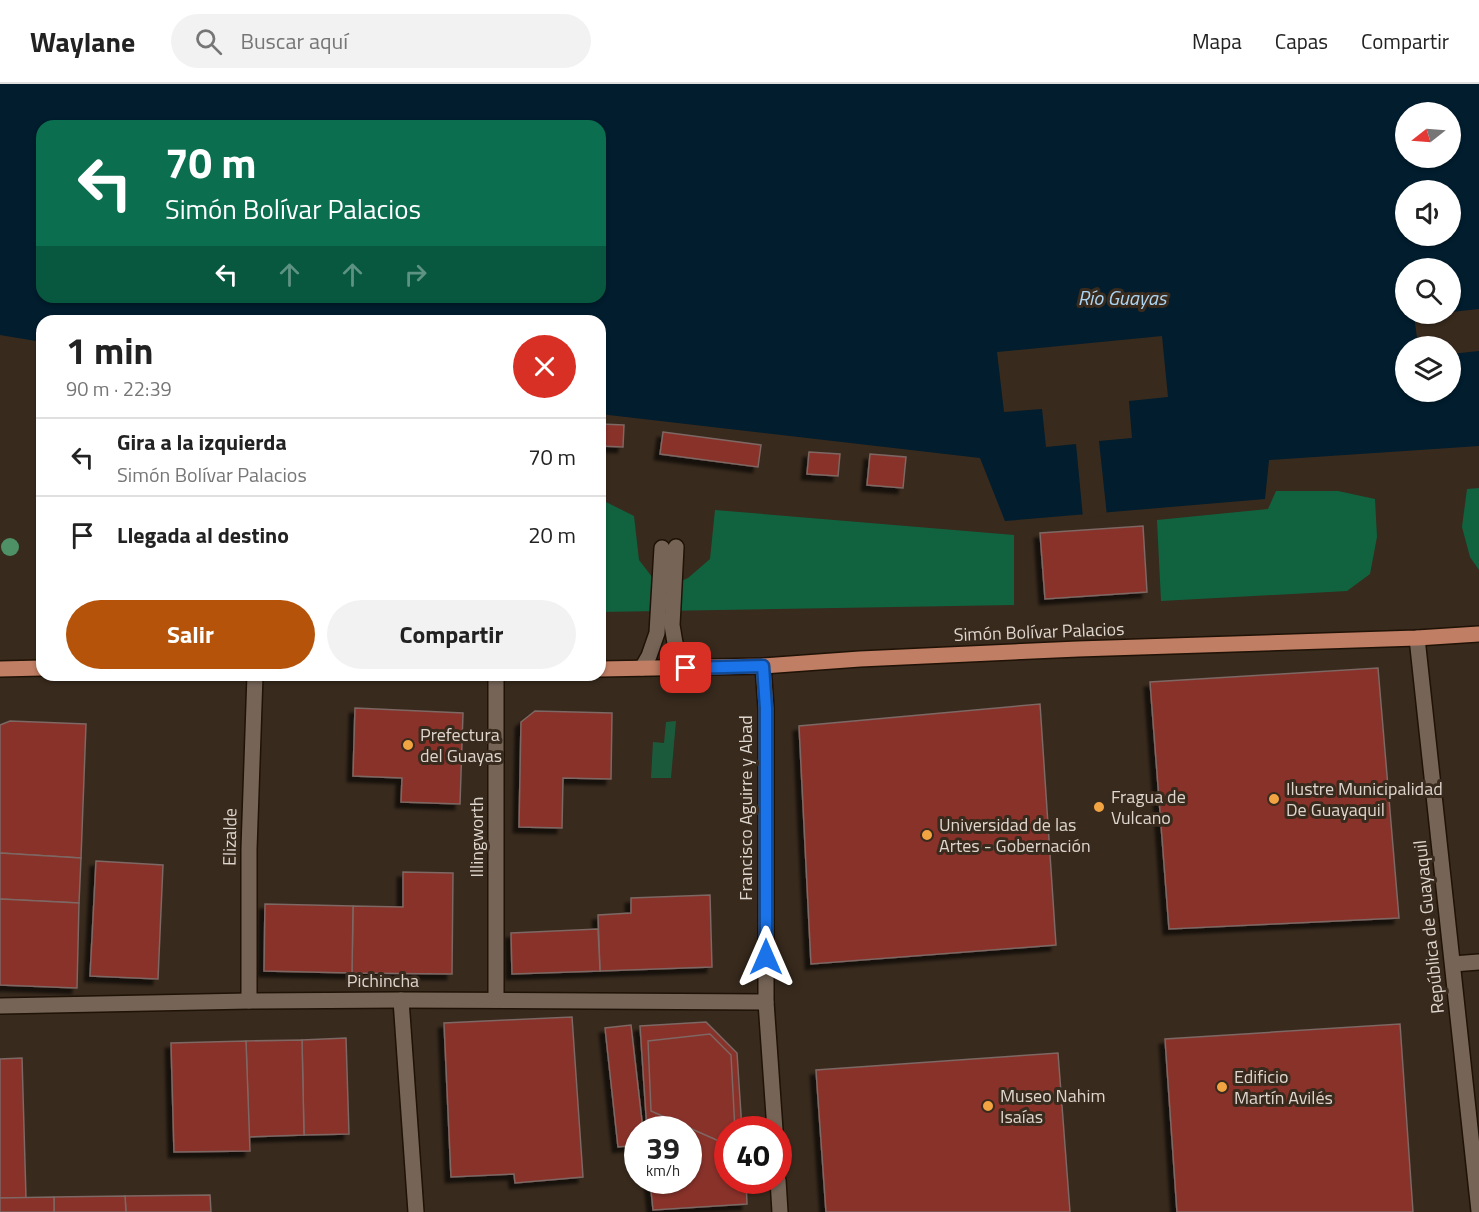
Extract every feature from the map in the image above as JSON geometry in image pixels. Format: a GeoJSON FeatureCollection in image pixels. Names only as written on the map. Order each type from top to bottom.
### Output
{"type":"FeatureCollection","features":[{"type":"Feature","properties":{"kind":"main road","name":"Simón Bolívar Palacios"},"geometry":{"type":"LineString","coordinates":[[606,669],[763,666],[1078,649],[1479,634]]}},
{"type":"Feature","properties":{"kind":"main road"},"geometry":{"type":"LineString","coordinates":[[0,669],[36,668]]}},
{"type":"Feature","properties":{"kind":"street"},"geometry":{"type":"LineString","coordinates":[[642,668],[657,633],[669,547],[672,625],[675,643],[686,668]]}},
{"type":"Feature","properties":{"kind":"street","name":"República de Guayaquil"},"geometry":{"type":"LineString","coordinates":[[1418,638],[1479,1211]]}},
{"type":"Feature","properties":{"kind":"street","name":"Francisco Aguirre y Abad"},"geometry":{"type":"LineString","coordinates":[[763,666],[766,708],[766,1002],[774,1116]]}},
{"type":"Feature","properties":{"kind":"street","name":"Elizalde"},"geometry":{"type":"LineString","coordinates":[[249,1001],[249,849],[255,681]]}},
{"type":"Feature","properties":{"kind":"street","name":"Illingworth"},"geometry":{"type":"LineString","coordinates":[[496,681],[496,1000]]}},
{"type":"Feature","properties":{"kind":"street"},"geometry":{"type":"LineString","coordinates":[[1453,964],[1479,962]]}},
{"type":"Feature","properties":{"kind":"street"},"geometry":{"type":"LineString","coordinates":[[401,1000],[416,1212]]}},
{"type":"Feature","properties":{"kind":"street","name":"Pichincha"},"geometry":{"type":"LineString","coordinates":[[0,1006],[401,1000],[766,1002]]}},
{"type":"Feature","properties":{"kind":"street"},"geometry":{"type":"LineString","coordinates":[[779,1194],[780,1212]]}},
{"type":"Feature","properties":{"kind":"green space"},"geometry":{"type":"Polygon","coordinates":[[[1479,488],[1479,570],[1470,557],[1462,527],[1467,489],[1479,488]]]}},
{"type":"Feature","properties":{"kind":"green space"},"geometry":{"type":"Polygon","coordinates":[[[1276,491],[1338,491],[1375,499],[1377,537],[1370,574],[1347,591],[1161,601],[1157,520],[1268,509],[1276,491]]]}},
{"type":"Feature","properties":{"kind":"green space"},"geometry":{"type":"Polygon","coordinates":[[[606,502],[634,516],[639,560],[656,582],[672,585],[688,578],[710,559],[715,510],[1014,535],[1014,605],[606,612],[606,502]]]}},
{"type":"Feature","properties":{"kind":"green space"},"geometry":{"type":"Polygon","coordinates":[[[676,721],[671,778],[651,778],[653,742],[664,743],[666,722],[676,721]]]}},
{"type":"Feature","properties":{"kind":"water","name":"Río Guayas"},"geometry":{"type":"Polygon","coordinates":[[[0,84],[1479,84],[1479,446],[1269,460],[1265,499],[1005,521],[980,458],[606,415],[606,315],[36,315],[36,341],[0,335],[0,84]]]}},
{"type":"Feature","properties":{"kind":"pier"},"geometry":{"type":"Polygon","coordinates":[[[1479,309],[1479,351],[1461,353],[1461,336],[1417,336],[1415,324],[1461,324],[1461,311],[1479,309]]]}},
{"type":"Feature","properties":{"kind":"pier"},"geometry":{"type":"Polygon","coordinates":[[[1162,336],[1168,397],[1129,401],[1132,438],[1099,441],[1107,516],[1083,518],[1076,444],[1046,447],[1042,409],[1004,412],[997,352],[1162,336]]]}},
{"type":"Feature","properties":{"kind":"building"},"geometry":{"type":"Polygon","coordinates":[[[606,424],[624,425],[623,447],[606,446],[606,424]]]}},
{"type":"Feature","properties":{"kind":"building"},"geometry":{"type":"Polygon","coordinates":[[[663,432],[761,445],[758,467],[660,454],[663,432]]]}},
{"type":"Feature","properties":{"kind":"building"},"geometry":{"type":"Polygon","coordinates":[[[809,452],[840,454],[838,476],[807,474],[809,452]]]}},
{"type":"Feature","properties":{"kind":"building"},"geometry":{"type":"Polygon","coordinates":[[[870,454],[906,457],[903,488],[867,485],[870,454]]]}},
{"type":"Feature","properties":{"kind":"building"},"geometry":{"type":"Polygon","coordinates":[[[1143,526],[1147,592],[1045,599],[1040,533],[1143,526]]]}},
{"type":"Feature","properties":{"kind":"building"},"geometry":{"type":"Polygon","coordinates":[[[1378,668],[1399,918],[1169,929],[1150,682],[1378,668]]]}},
{"type":"Feature","properties":{"kind":"building","name":"Universidad de las Artes - Gobernación"},"geometry":{"type":"Polygon","coordinates":[[[1040,704],[1056,945],[811,964],[799,726],[1040,704]]]}},
{"type":"Feature","properties":{"kind":"building","name":"Prefectura del Guayas"},"geometry":{"type":"Polygon","coordinates":[[[355,708],[463,713],[460,804],[401,802],[402,778],[353,776],[355,708]]]}},
{"type":"Feature","properties":{"kind":"building"},"geometry":{"type":"Polygon","coordinates":[[[535,711],[612,713],[611,779],[563,778],[562,828],[519,827],[521,722],[535,711]]]}},
{"type":"Feature","properties":{"kind":"building"},"geometry":{"type":"Polygon","coordinates":[[[10,721],[86,724],[81,858],[0,853],[0,725],[10,721]]]}},
{"type":"Feature","properties":{"kind":"building"},"geometry":{"type":"Polygon","coordinates":[[[0,853],[81,858],[79,903],[0,899],[0,853]]]}},
{"type":"Feature","properties":{"kind":"building"},"geometry":{"type":"Polygon","coordinates":[[[96,861],[163,865],[158,979],[90,976],[96,861]]]}},
{"type":"Feature","properties":{"kind":"building"},"geometry":{"type":"Polygon","coordinates":[[[403,872],[453,873],[452,974],[352,973],[353,906],[403,907],[403,872]]]}},
{"type":"Feature","properties":{"kind":"building"},"geometry":{"type":"Polygon","coordinates":[[[710,895],[712,967],[600,971],[598,915],[631,913],[631,898],[710,895]]]}},
{"type":"Feature","properties":{"kind":"building"},"geometry":{"type":"Polygon","coordinates":[[[0,899],[79,903],[77,988],[0,985],[0,899]]]}},
{"type":"Feature","properties":{"kind":"building"},"geometry":{"type":"Polygon","coordinates":[[[265,904],[353,906],[352,973],[264,971],[265,904]]]}},
{"type":"Feature","properties":{"kind":"building"},"geometry":{"type":"Polygon","coordinates":[[[598,929],[600,971],[512,974],[511,933],[598,929]]]}},
{"type":"Feature","properties":{"kind":"building"},"geometry":{"type":"Polygon","coordinates":[[[572,1017],[583,1177],[515,1183],[514,1174],[451,1177],[444,1023],[572,1017]]]}},
{"type":"Feature","properties":{"kind":"building"},"geometry":{"type":"Polygon","coordinates":[[[706,1022],[737,1053],[741,1116],[714,1116],[714,1194],[747,1194],[747,1204],[653,1210],[651,1194],[702,1194],[702,1116],[646,1116],[640,1026],[706,1022]]]}},
{"type":"Feature","properties":{"kind":"building"},"geometry":{"type":"Polygon","coordinates":[[[1400,1024],[1413,1212],[1177,1212],[1165,1039],[1400,1024]]]}},
{"type":"Feature","properties":{"kind":"building"},"geometry":{"type":"Polygon","coordinates":[[[631,1025],[641,1116],[624,1116],[624,1146],[618,1147],[605,1028],[631,1025]]]}},
{"type":"Feature","properties":{"kind":"building"},"geometry":{"type":"Polygon","coordinates":[[[710,1034],[731,1055],[734,1116],[714,1116],[714,1139],[702,1134],[702,1116],[662,1116],[651,1111],[648,1041],[710,1034]]]}},
{"type":"Feature","properties":{"kind":"building"},"geometry":{"type":"Polygon","coordinates":[[[346,1038],[349,1134],[304,1135],[302,1040],[346,1038]]]}},
{"type":"Feature","properties":{"kind":"building"},"geometry":{"type":"Polygon","coordinates":[[[302,1040],[304,1135],[249,1137],[246,1041],[302,1040]]]}},
{"type":"Feature","properties":{"kind":"building"},"geometry":{"type":"Polygon","coordinates":[[[246,1041],[250,1151],[174,1152],[171,1043],[246,1041]]]}},
{"type":"Feature","properties":{"kind":"building"},"geometry":{"type":"Polygon","coordinates":[[[1058,1053],[1070,1212],[826,1212],[816,1070],[1058,1053]]]}},
{"type":"Feature","properties":{"kind":"building"},"geometry":{"type":"Polygon","coordinates":[[[22,1058],[26,1198],[0,1198],[0,1059],[22,1058]]]}},
{"type":"Feature","properties":{"kind":"building"},"geometry":{"type":"Polygon","coordinates":[[[210,1195],[211,1212],[126,1212],[125,1196],[210,1195]]]}},
{"type":"Feature","properties":{"kind":"building"},"geometry":{"type":"Polygon","coordinates":[[[125,1196],[126,1212],[54,1212],[54,1197],[125,1196]]]}},
{"type":"Feature","properties":{"kind":"building"},"geometry":{"type":"Polygon","coordinates":[[[54,1197],[54,1212],[0,1212],[0,1198],[54,1197]]]}},
{"type":"Feature","properties":{"kind":"place","name":"Prefectura del Guayas"},"geometry":{"type":"Point","coordinates":[408,745]}},
{"type":"Feature","properties":{"kind":"place","name":"Ilustre Municipalidad De Guayaquil"},"geometry":{"type":"Point","coordinates":[1274,799]}},
{"type":"Feature","properties":{"kind":"place","name":"Fragua de Vulcano"},"geometry":{"type":"Point","coordinates":[1099,807]}},
{"type":"Feature","properties":{"kind":"place","name":"Universidad de las Artes - Gobernación"},"geometry":{"type":"Point","coordinates":[927,835]}},
{"type":"Feature","properties":{"kind":"place","name":"Edificio Martín Avilés"},"geometry":{"type":"Point","coordinates":[1222,1087]}},
{"type":"Feature","properties":{"kind":"place","name":"Museo Nahim Isaías"},"geometry":{"type":"Point","coordinates":[988,1106]}},
{"type":"Feature","properties":{"kind":"route"},"geometry":{"type":"LineString","coordinates":[[686,668],[763,666],[766,708],[766,957]]}}]}
